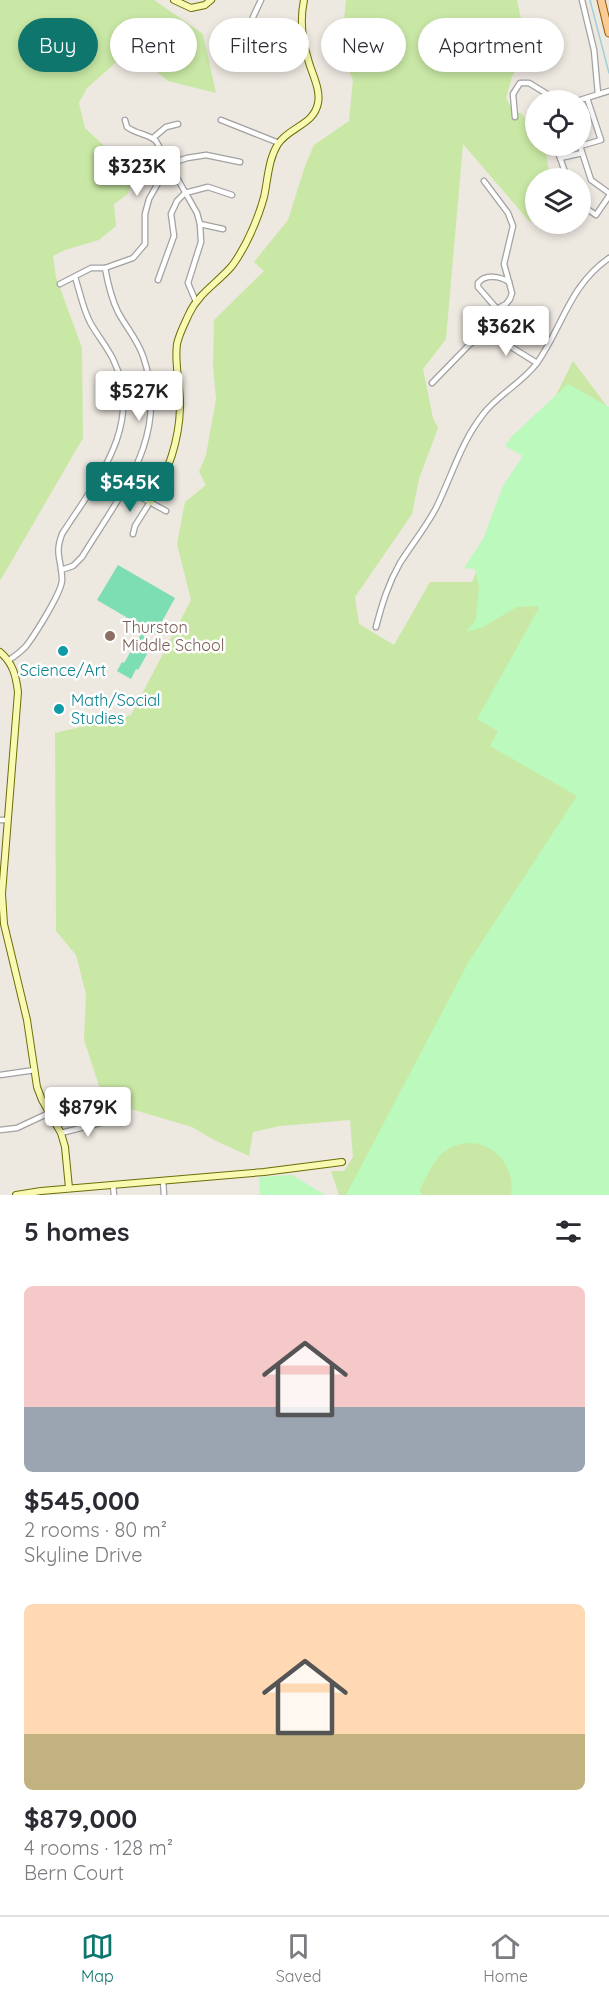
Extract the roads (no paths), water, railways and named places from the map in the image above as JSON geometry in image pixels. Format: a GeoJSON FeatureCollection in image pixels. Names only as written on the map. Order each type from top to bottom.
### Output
{"type":"FeatureCollection","features":[{"type":"Feature","properties":{"kind":"main road"},"geometry":{"type":"LineString","coordinates":[[600,0],[609,33]]}},
{"type":"Feature","properties":{"kind":"street"},"geometry":{"type":"LineString","coordinates":[[174,0],[191,8],[205,5],[211,0]]}},
{"type":"Feature","properties":{"kind":"street"},"geometry":{"type":"LineString","coordinates":[[253,17],[261,0]]}},
{"type":"Feature","properties":{"kind":"street"},"geometry":{"type":"LineString","coordinates":[[133,534],[135,526],[167,470],[176,441],[180,406],[176,358],[178,343],[190,312],[196,302],[231,267],[245,245],[263,200],[271,158],[279,143],[314,115],[319,101],[304,44],[304,0]]}},
{"type":"Feature","properties":{"kind":"street"},"geometry":{"type":"LineString","coordinates":[[582,0],[594,50],[598,94]]}},
{"type":"Feature","properties":{"kind":"street"},"geometry":{"type":"LineString","coordinates":[[515,117],[513,94],[520,83],[529,83],[541,90]]}},
{"type":"Feature","properties":{"kind":"street"},"geometry":{"type":"LineString","coordinates":[[591,97],[609,91]]}},
{"type":"Feature","properties":{"kind":"street"},"geometry":{"type":"LineString","coordinates":[[591,110],[601,140],[591,143]]}},
{"type":"Feature","properties":{"kind":"street"},"geometry":{"type":"LineString","coordinates":[[125,120],[127,127],[136,134],[153,138],[197,213],[201,242],[188,283],[196,302]]}},
{"type":"Feature","properties":{"kind":"street"},"geometry":{"type":"LineString","coordinates":[[221,120],[279,143]]}},
{"type":"Feature","properties":{"kind":"street"},"geometry":{"type":"LineString","coordinates":[[153,138],[166,127],[178,124]]}},
{"type":"Feature","properties":{"kind":"street"},"geometry":{"type":"LineString","coordinates":[[60,284],[91,268],[105,268],[133,258],[145,244],[145,214],[148,199],[170,164],[206,155],[240,162]]}},
{"type":"Feature","properties":{"kind":"street"},"geometry":{"type":"LineString","coordinates":[[564,168],[560,158],[569,156]]}},
{"type":"Feature","properties":{"kind":"street"},"geometry":{"type":"LineString","coordinates":[[583,156],[591,180],[609,194],[596,215],[591,212]]}},
{"type":"Feature","properties":{"kind":"street"},"geometry":{"type":"LineString","coordinates":[[432,383],[469,345],[487,332],[489,317],[494,310],[498,310],[510,299],[512,293],[504,264],[513,226],[511,218],[484,181]]}},
{"type":"Feature","properties":{"kind":"street"},"geometry":{"type":"LineString","coordinates":[[158,280],[174,236],[171,214],[177,201],[185,194],[208,187],[232,195]]}},
{"type":"Feature","properties":{"kind":"street"},"geometry":{"type":"LineString","coordinates":[[200,224],[223,229]]}},
{"type":"Feature","properties":{"kind":"street"},"geometry":{"type":"LineString","coordinates":[[376,627],[383,597],[390,582],[436,508],[470,433],[485,412],[537,363],[574,296],[592,273],[609,258]]}},
{"type":"Feature","properties":{"kind":"street"},"geometry":{"type":"LineString","coordinates":[[61,570],[73,566],[82,557],[124,488],[144,450],[150,420],[151,395],[144,358],[134,335],[114,305],[105,268]]}},
{"type":"Feature","properties":{"kind":"street"},"geometry":{"type":"LineString","coordinates":[[9,660],[26,646],[58,593],[62,582],[57,552],[62,534],[110,459],[117,443],[123,418],[123,394],[118,371],[113,358],[90,322],[75,277]]}},
{"type":"Feature","properties":{"kind":"street"},"geometry":{"type":"LineString","coordinates":[[498,310],[482,292],[478,283],[482,278],[489,277],[505,279],[509,282]]}},
{"type":"Feature","properties":{"kind":"street"},"geometry":{"type":"LineString","coordinates":[[487,332],[537,363]]}},
{"type":"Feature","properties":{"kind":"street"},"geometry":{"type":"LineString","coordinates":[[124,488],[165,511]]}},
{"type":"Feature","properties":{"kind":"street"},"geometry":{"type":"LineString","coordinates":[[0,652],[9,660],[16,678],[18,692],[4,820],[2,894],[4,924],[27,1020],[38,1087],[61,1133],[65,1147],[69,1188]]}},
{"type":"Feature","properties":{"kind":"street"},"geometry":{"type":"LineString","coordinates":[[0,1075],[35,1070]]}},
{"type":"Feature","properties":{"kind":"street"},"geometry":{"type":"LineString","coordinates":[[0,1130],[24,1126],[49,1113]]}},
{"type":"Feature","properties":{"kind":"street"},"geometry":{"type":"LineString","coordinates":[[61,1133],[108,1121]]}},
{"type":"Feature","properties":{"kind":"street"},"geometry":{"type":"LineString","coordinates":[[16,1195],[69,1188],[274,1171],[342,1162]]}},
{"type":"Feature","properties":{"kind":"street"},"geometry":{"type":"LineString","coordinates":[[163,1181],[164,1195]]}},
{"type":"Feature","properties":{"kind":"street"},"geometry":{"type":"LineString","coordinates":[[113,1185],[114,1195]]}},
{"type":"Feature","properties":{"kind":"waterway"},"geometry":{"type":"LineString","coordinates":[[590,0],[609,73]]}},
{"type":"Feature","properties":{"kind":"place","name":"Thurston Middle School"},"geometry":{"type":"Point","coordinates":[110,636]}},
{"type":"Feature","properties":{"kind":"place","name":"Science/Art"},"geometry":{"type":"Point","coordinates":[63,651]}},
{"type":"Feature","properties":{"kind":"place","name":"Math/Social Studies"},"geometry":{"type":"Point","coordinates":[59,709]}}]}
